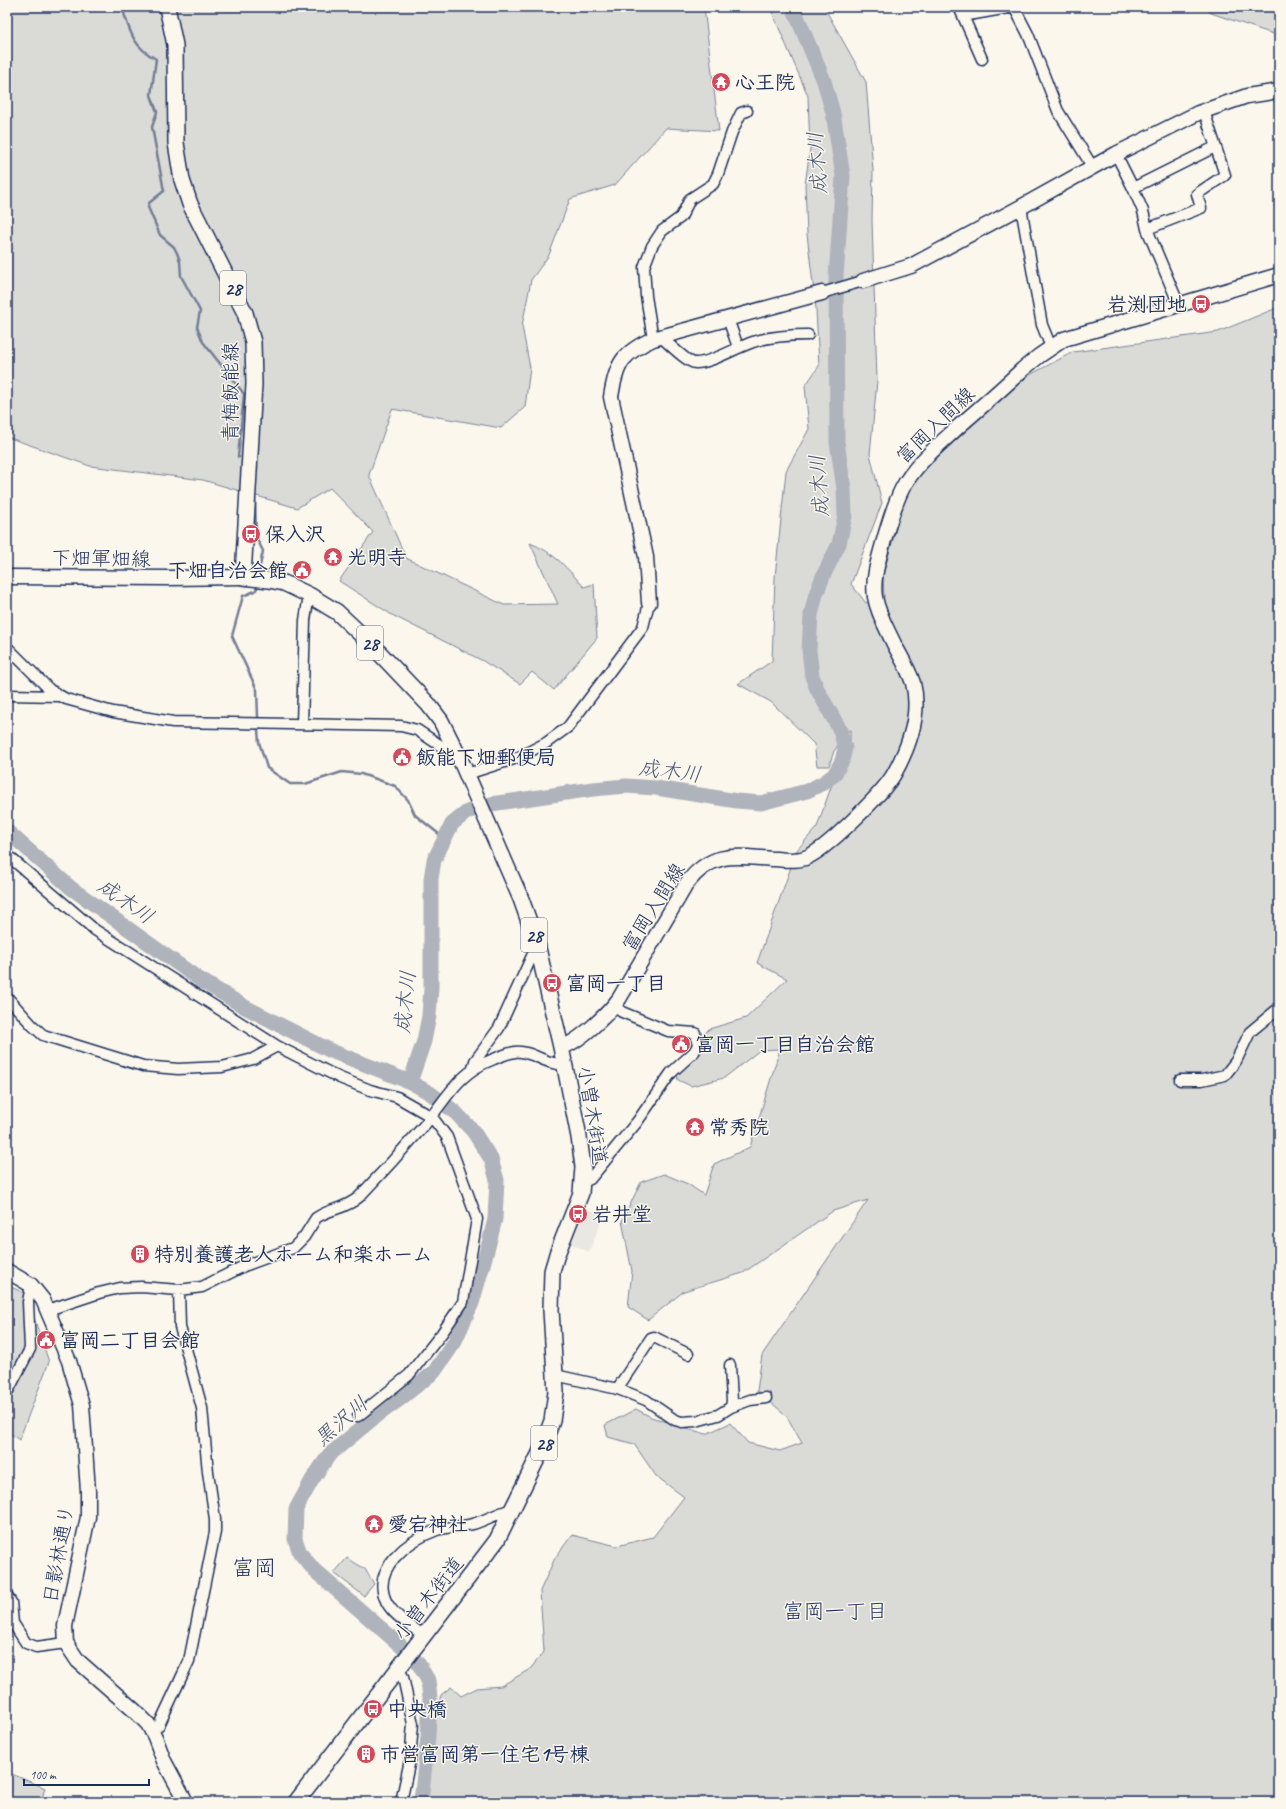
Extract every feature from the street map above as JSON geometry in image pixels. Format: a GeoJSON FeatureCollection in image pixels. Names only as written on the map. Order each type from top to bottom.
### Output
{"type":"FeatureCollection","features":[{"type":"Feature","properties":{"kind":"main road","name":"青梅飯能線"},"geometry":{"type":"LineString","coordinates":[[167,7],[174,45],[176,143],[182,180],[190,204],[245,312],[253,342],[254,384],[243,577]]}},
{"type":"Feature","properties":{"kind":"main road","name":"小曽木街道"},"geometry":{"type":"LineString","coordinates":[[243,577],[284,583],[309,594],[337,612],[428,704],[441,721],[460,759],[521,899],[537,944],[561,1047],[582,1150],[582,1182],[578,1201],[557,1254],[552,1271],[551,1310],[556,1392],[552,1421],[545,1442],[497,1540],[296,1802]]}},
{"type":"Feature","properties":{"kind":"street"},"geometry":{"type":"LineString","coordinates":[[982,59],[961,11],[1014,7],[1028,34],[1058,111],[1092,166]]}},
{"type":"Feature","properties":{"kind":"street"},"geometry":{"type":"LineString","coordinates":[[468,777],[517,758],[546,743],[568,727],[643,627],[649,603],[646,557],[611,397],[614,376],[623,359],[636,347],[657,338],[822,293],[911,266],[1021,207],[1092,166],[1204,111],[1247,96],[1279,91]]}},
{"type":"Feature","properties":{"kind":"street"},"geometry":{"type":"LineString","coordinates":[[747,111],[741,114],[735,126],[713,184],[690,199],[681,218],[662,231],[652,246],[644,267],[646,296],[657,338],[674,347],[686,360],[694,363],[717,357],[738,347],[768,338],[808,335]]}},
{"type":"Feature","properties":{"kind":"street"},"geometry":{"type":"LineString","coordinates":[[1148,229],[1202,208],[1197,194],[1224,175],[1204,111]]}},
{"type":"Feature","properties":{"kind":"street"},"geometry":{"type":"LineString","coordinates":[[1133,188],[1215,147]]}},
{"type":"Feature","properties":{"kind":"street"},"geometry":{"type":"LineString","coordinates":[[1116,154],[1143,210],[1148,229],[1179,305]]}},
{"type":"Feature","properties":{"kind":"street"},"geometry":{"type":"LineString","coordinates":[[1021,207],[1042,325],[1051,347]]}},
{"type":"Feature","properties":{"kind":"street","name":"富岡入間線"},"geometry":{"type":"LineString","coordinates":[[561,1047],[575,1041],[614,1006],[627,987],[687,883],[697,870],[717,859],[729,857],[793,860],[812,855],[862,811],[881,792],[894,774],[911,735],[915,719],[915,696],[908,670],[879,612],[874,587],[880,554],[896,502],[902,488],[922,462],[1023,369],[1051,347],[1064,339],[1279,275]]}},
{"type":"Feature","properties":{"kind":"street"},"geometry":{"type":"LineString","coordinates":[[728,319],[738,347]]}},
{"type":"Feature","properties":{"kind":"street","name":"下畑軍畑線"},"geometry":{"type":"LineString","coordinates":[[7,577],[243,577]]}},
{"type":"Feature","properties":{"kind":"street"},"geometry":{"type":"LineString","coordinates":[[302,724],[305,620],[309,594]]}},
{"type":"Feature","properties":{"kind":"street"},"geometry":{"type":"LineString","coordinates":[[7,647],[50,690],[59,696],[66,700],[113,712],[173,722],[391,725],[410,727],[460,759]]}},
{"type":"Feature","properties":{"kind":"street"},"geometry":{"type":"LineString","coordinates":[[7,695],[59,696]]}},
{"type":"Feature","properties":{"kind":"street"},"geometry":{"type":"LineString","coordinates":[[7,855],[95,930],[277,1046],[340,1078],[370,1090],[397,1097],[432,1117],[447,1137],[477,1219],[463,1302],[442,1333],[409,1375],[358,1416]]}},
{"type":"Feature","properties":{"kind":"street"},"geometry":{"type":"LineString","coordinates":[[473,1068],[475,1061],[499,1028],[537,944]]}},
{"type":"Feature","properties":{"kind":"street"},"geometry":{"type":"LineString","coordinates":[[7,997],[34,1028],[43,1035],[151,1067],[178,1069],[222,1067],[253,1059],[277,1046]]}},
{"type":"Feature","properties":{"kind":"street"},"geometry":{"type":"LineString","coordinates":[[582,1182],[590,1179],[637,1122],[671,1073],[694,1052],[698,1045],[695,1033],[668,1031],[622,1012],[614,1006]]}},
{"type":"Feature","properties":{"kind":"street"},"geometry":{"type":"LineString","coordinates":[[1180,1080],[1202,1080],[1225,1075],[1236,1061],[1250,1032],[1279,1008]]}},
{"type":"Feature","properties":{"kind":"street"},"geometry":{"type":"LineString","coordinates":[[48,1310],[99,1293],[120,1288],[141,1287],[179,1290],[202,1287],[244,1266],[293,1248],[304,1237],[316,1218],[328,1211],[347,1206],[359,1197],[432,1117],[437,1107],[449,1092],[473,1068],[515,1052],[528,1053],[558,1064],[564,1064]]}},
{"type":"Feature","properties":{"kind":"street","name":"日影林通り"},"geometry":{"type":"LineString","coordinates":[[7,1271],[31,1285],[37,1291],[48,1310],[69,1361],[82,1405],[88,1491],[88,1517],[65,1626],[66,1643]]}},
{"type":"Feature","properties":{"kind":"street"},"geometry":{"type":"LineString","coordinates":[[7,1393],[30,1349],[28,1302],[31,1285]]}},
{"type":"Feature","properties":{"kind":"street"},"geometry":{"type":"LineString","coordinates":[[151,1730],[159,1724],[189,1661],[215,1532],[215,1519],[208,1472],[202,1408],[180,1327],[179,1290]]}},
{"type":"Feature","properties":{"kind":"street"},"geometry":{"type":"LineString","coordinates":[[617,1389],[651,1338],[688,1354]]}},
{"type":"Feature","properties":{"kind":"street"},"geometry":{"type":"LineString","coordinates":[[730,1365],[731,1407]]}},
{"type":"Feature","properties":{"kind":"street"},"geometry":{"type":"LineString","coordinates":[[555,1375],[617,1389],[646,1400],[675,1420],[682,1422],[696,1421],[718,1415],[731,1407],[750,1400],[766,1398]]}},
{"type":"Feature","properties":{"kind":"street"},"geometry":{"type":"LineString","coordinates":[[421,1639],[392,1610],[387,1602],[383,1587],[383,1577],[386,1567],[405,1548],[431,1533],[450,1527],[474,1524],[503,1511],[513,1509]]}},
{"type":"Feature","properties":{"kind":"street"},"geometry":{"type":"LineString","coordinates":[[7,1596],[11,1602],[13,1623],[26,1643],[36,1647],[66,1643],[78,1661],[135,1711],[151,1730],[164,1761],[186,1802]]}},
{"type":"Feature","properties":{"kind":"street"},"geometry":{"type":"LineString","coordinates":[[400,1667],[413,1724],[410,1760],[401,1802]]}},
{"type":"Feature","properties":{"kind":"shaded area"},"geometry":{"type":"Polygon","coordinates":[[[7,7],[704,7],[719,131],[666,128],[615,185],[570,199],[549,255],[531,280],[522,326],[530,368],[525,407],[501,428],[392,409],[369,475],[406,558],[504,605],[558,604],[530,543],[553,556],[584,587],[594,584],[597,638],[554,690],[532,672],[520,684],[483,661],[392,615],[339,581],[373,532],[330,488],[297,508],[203,480],[90,466],[7,437],[7,7]]]}},
{"type":"Feature","properties":{"kind":"shaded area"},"geometry":{"type":"Polygon","coordinates":[[[796,7],[824,7],[866,82],[873,170],[872,220],[877,381],[870,454],[882,503],[851,584],[866,603],[884,598],[883,575],[903,503],[920,473],[1024,378],[1073,352],[1218,332],[1279,307],[1279,1802],[422,1802],[431,1733],[441,1695],[451,1687],[461,1696],[477,1688],[501,1686],[530,1669],[544,1652],[540,1591],[555,1558],[572,1535],[617,1546],[653,1537],[684,1497],[656,1476],[634,1444],[608,1437],[605,1425],[636,1409],[651,1417],[706,1434],[730,1423],[748,1443],[780,1451],[802,1443],[786,1415],[757,1391],[762,1355],[868,1200],[833,1211],[743,1273],[684,1291],[648,1320],[628,1307],[632,1271],[622,1221],[641,1182],[664,1174],[688,1184],[704,1195],[714,1164],[750,1147],[780,1049],[760,1050],[724,1078],[691,1086],[678,1080],[675,1065],[709,1029],[746,1018],[787,979],[757,963],[797,850],[817,827],[831,787],[850,756],[850,729],[834,751],[829,766],[817,766],[814,744],[771,702],[738,684],[772,661],[775,577],[786,471],[809,429],[805,386],[819,366],[816,309],[807,234],[805,185],[810,149],[808,96],[772,12],[796,7]]]}},
{"type":"Feature","properties":{"kind":"shaded area"},"geometry":{"type":"Polygon","coordinates":[[[1204,7],[1279,7],[1279,36],[1211,13],[1204,7]]]}},
{"type":"Feature","properties":{"kind":"shaded area"},"geometry":{"type":"Polygon","coordinates":[[[583,1207],[604,1215],[589,1252],[568,1243],[583,1207]]]}},
{"type":"Feature","properties":{"kind":"shaded area"},"geometry":{"type":"Polygon","coordinates":[[[7,1285],[26,1294],[49,1362],[19,1440],[7,1431],[7,1285]]]}},
{"type":"Feature","properties":{"kind":"shaded area"},"geometry":{"type":"Polygon","coordinates":[[[347,1558],[365,1569],[374,1584],[364,1596],[334,1573],[347,1558]]]}},
{"type":"Feature","properties":{"kind":"shaded area"},"geometry":{"type":"Polygon","coordinates":[[[7,1772],[45,1788],[41,1802],[7,1802],[7,1772]]]}},
{"type":"Feature","properties":{"kind":"waterway"},"geometry":{"type":"LineString","coordinates":[[122,7],[133,37],[142,49],[156,59],[151,95],[157,112],[152,127],[164,191],[149,203],[148,207],[160,235],[174,247],[177,253],[180,261],[181,276],[200,311],[197,327],[203,342],[244,394],[239,457]]}},
{"type":"Feature","properties":{"kind":"waterway","name":"成木川"},"geometry":{"type":"LineString","coordinates":[[410,1082],[424,1041],[429,1016],[431,988],[431,879],[434,860],[452,824],[467,812],[491,804],[593,789],[626,786],[656,788],[737,801],[761,803],[807,791],[823,783],[834,775],[842,761],[845,748],[840,730],[817,689],[812,676],[809,650],[811,615],[816,594],[839,544],[845,516],[844,489],[837,442],[836,277],[843,176],[833,113],[824,81],[793,7]]}},
{"type":"Feature","properties":{"kind":"waterway"},"geometry":{"type":"LineString","coordinates":[[255,497],[256,537],[263,551],[260,566]]}},
{"type":"Feature","properties":{"kind":"waterway"},"geometry":{"type":"LineString","coordinates":[[257,588],[255,591],[243,596],[232,636],[257,690],[258,717]]}},
{"type":"Feature","properties":{"kind":"waterway"},"geometry":{"type":"LineString","coordinates":[[258,730],[259,742],[267,768],[290,784],[305,784],[342,772],[361,774],[376,779],[395,786],[408,800],[415,815],[444,838]]}},
{"type":"Feature","properties":{"kind":"waterway","name":"黒沢川"},"geometry":{"type":"LineString","coordinates":[[7,831],[71,888],[199,979],[245,1007],[331,1051],[410,1082],[430,1093],[455,1112],[473,1131],[491,1159],[497,1180],[495,1219],[472,1303],[454,1343],[434,1372],[371,1420],[329,1455],[312,1480],[296,1509],[295,1539],[300,1553],[315,1571],[400,1645],[418,1663],[428,1680],[430,1698],[428,1736],[421,1802]]}},
{"type":"Feature","properties":{"kind":"place","name":"心王院"},"geometry":{"type":"Point","coordinates":[721,82]}},
{"type":"Feature","properties":{"kind":"place","name":"岩渕団地"},"geometry":{"type":"Point","coordinates":[1201,304]}},
{"type":"Feature","properties":{"kind":"place","name":"保入沢"},"geometry":{"type":"Point","coordinates":[251,534]}},
{"type":"Feature","properties":{"kind":"place","name":"光明寺"},"geometry":{"type":"Point","coordinates":[333,557]}},
{"type":"Feature","properties":{"kind":"place","name":"下畑自治会館"},"geometry":{"type":"Point","coordinates":[302,570]}},
{"type":"Feature","properties":{"kind":"place","name":"飯能下畑郵便局"},"geometry":{"type":"Point","coordinates":[402,757]}},
{"type":"Feature","properties":{"kind":"place","name":"富岡一丁目"},"geometry":{"type":"Point","coordinates":[552,983]}},
{"type":"Feature","properties":{"kind":"place","name":"富岡一丁目自治会館"},"geometry":{"type":"Point","coordinates":[681,1044]}},
{"type":"Feature","properties":{"kind":"place","name":"常秀院"},"geometry":{"type":"Point","coordinates":[695,1127]}},
{"type":"Feature","properties":{"kind":"place","name":"岩井堂"},"geometry":{"type":"Point","coordinates":[578,1214]}},
{"type":"Feature","properties":{"kind":"place","name":"特別養護老人ホーム和楽ホーム"},"geometry":{"type":"Point","coordinates":[140,1254]}},
{"type":"Feature","properties":{"kind":"place","name":"富岡二丁目会館"},"geometry":{"type":"Point","coordinates":[46,1340]}},
{"type":"Feature","properties":{"kind":"place","name":"愛宕神社"},"geometry":{"type":"Point","coordinates":[374,1524]}},
{"type":"Feature","properties":{"kind":"place","name":"中央橋"},"geometry":{"type":"Point","coordinates":[373,1709]}},
{"type":"Feature","properties":{"kind":"place","name":"市営富岡第一住宅1号棟"},"geometry":{"type":"Point","coordinates":[366,1754]}},
{"type":"Feature","properties":{"kind":"district","name":"富岡"},"geometry":{"type":"Point","coordinates":[254,1567]}},
{"type":"Feature","properties":{"kind":"district","name":"富岡一丁目"},"geometry":{"type":"Point","coordinates":[835,1611]}}]}
